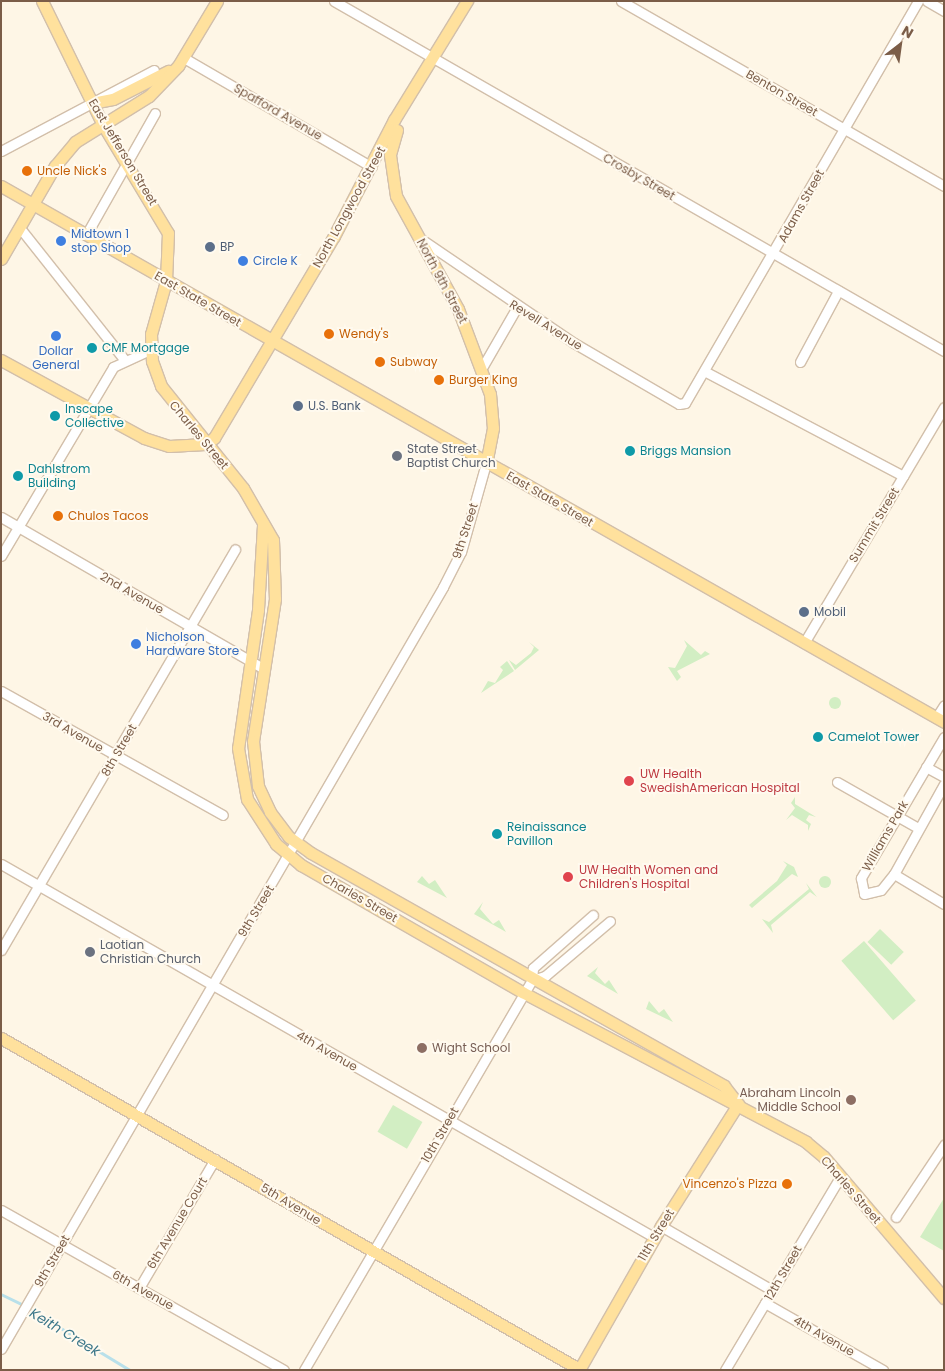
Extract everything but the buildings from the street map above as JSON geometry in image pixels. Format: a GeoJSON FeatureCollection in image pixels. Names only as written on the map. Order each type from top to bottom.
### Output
{"type":"FeatureCollection","features":[{"type":"Feature","properties":{"kind":"main road","name":"East Jefferson Street"},"geometry":{"type":"LineString","coordinates":[[42,1],[92,103],[168,233],[166,281]]}},
{"type":"Feature","properties":{"kind":"main road","name":"North Longwood Street"},"geometry":{"type":"LineString","coordinates":[[205,444],[220,432],[372,167],[394,120],[434,59],[467,1]]}},
{"type":"Feature","properties":{"kind":"main road"},"geometry":{"type":"LineString","coordinates":[[1,259],[33,204],[75,142],[149,96],[181,62],[213,3]]}},
{"type":"Feature","properties":{"kind":"main road"},"geometry":{"type":"LineString","coordinates":[[92,103],[122,95],[181,62]]}},
{"type":"Feature","properties":{"kind":"main road","name":"North Longwood Street"},"geometry":{"type":"LineString","coordinates":[[410,104],[426,72]]}},
{"type":"Feature","properties":{"kind":"main road","name":"North 9th Street"},"geometry":{"type":"LineString","coordinates":[[410,104],[392,141],[390,176],[483,366],[493,428],[486,463]]}},
{"type":"Feature","properties":{"kind":"main road","name":"East State Street"},"geometry":{"type":"LineString","coordinates":[[1,186],[940,720]]}},
{"type":"Feature","properties":{"kind":"main road","name":"Charles Street"},"geometry":{"type":"LineString","coordinates":[[166,281],[152,349],[161,386],[205,444],[243,488],[273,540],[277,572],[253,764],[270,812],[296,843],[532,980],[724,1086],[738,1104]]}},
{"type":"Feature","properties":{"kind":"main road"},"geometry":{"type":"LineString","coordinates":[[1,360],[86,409],[169,446],[205,444]]}},
{"type":"Feature","properties":{"kind":"main road","name":"Charles Street"},"geometry":{"type":"LineString","coordinates":[[264,525],[258,610],[249,661],[238,748],[242,784],[256,816],[289,856],[522,992],[718,1099],[738,1104],[806,1142],[840,1177],[944,1298]]}},
{"type":"Feature","properties":{"kind":"main road","name":"5th Avenue"},"geometry":{"type":"LineString","coordinates":[[1,1038],[137,1114],[371,1251],[580,1369]]}},
{"type":"Feature","properties":{"kind":"main road","name":"11th Street"},"geometry":{"type":"LineString","coordinates":[[580,1369],[654,1237],[738,1104]]}},
{"type":"Feature","properties":{"kind":"street","name":"Crosby Street"},"geometry":{"type":"LineString","coordinates":[[334,1],[944,350]]}},
{"type":"Feature","properties":{"kind":"street","name":"Benton Street"},"geometry":{"type":"LineString","coordinates":[[621,1],[944,186]]}},
{"type":"Feature","properties":{"kind":"street","name":"Adams Street"},"geometry":{"type":"LineString","coordinates":[[679,404],[689,399],[706,372],[918,1]]}},
{"type":"Feature","properties":{"kind":"street"},"geometry":{"type":"LineString","coordinates":[[927,1],[944,11]]}},
{"type":"Feature","properties":{"kind":"street","name":"Spafford Avenue"},"geometry":{"type":"LineString","coordinates":[[181,62],[372,167]]}},
{"type":"Feature","properties":{"kind":"street"},"geometry":{"type":"LineString","coordinates":[[1,151],[154,70]]}},
{"type":"Feature","properties":{"kind":"street"},"geometry":{"type":"LineString","coordinates":[[86,235],[155,113]]}},
{"type":"Feature","properties":{"kind":"street"},"geometry":{"type":"LineString","coordinates":[[20,228],[124,359]]}},
{"type":"Feature","properties":{"kind":"street","name":"Revell Avenue"},"geometry":{"type":"LineString","coordinates":[[419,237],[517,307],[679,404]]}},
{"type":"Feature","properties":{"kind":"street"},"geometry":{"type":"LineString","coordinates":[[800,362],[838,291]]}},
{"type":"Feature","properties":{"kind":"street"},"geometry":{"type":"LineString","coordinates":[[483,366],[517,307]]}},
{"type":"Feature","properties":{"kind":"street"},"geometry":{"type":"LineString","coordinates":[[1,556],[86,409],[113,367],[124,359],[152,349]]}},
{"type":"Feature","properties":{"kind":"street"},"geometry":{"type":"LineString","coordinates":[[706,372],[903,476]]}},
{"type":"Feature","properties":{"kind":"street","name":"Summit Street"},"geometry":{"type":"LineString","coordinates":[[804,643],[944,407]]}},
{"type":"Feature","properties":{"kind":"street","name":"9th Street"},"geometry":{"type":"LineString","coordinates":[[1,1349],[211,985],[289,856],[452,570],[486,463]]}},
{"type":"Feature","properties":{"kind":"street","name":"2nd Avenue"},"geometry":{"type":"LineString","coordinates":[[1,517],[264,669]]}},
{"type":"Feature","properties":{"kind":"street","name":"8th Street"},"geometry":{"type":"LineString","coordinates":[[1,950],[116,756],[235,549]]}},
{"type":"Feature","properties":{"kind":"street","name":"3rd Avenue"},"geometry":{"type":"LineString","coordinates":[[1,691],[223,816]]}},
{"type":"Feature","properties":{"kind":"street"},"geometry":{"type":"LineString","coordinates":[[940,720],[944,705]]}},
{"type":"Feature","properties":{"kind":"street","name":"Williams Park"},"geometry":{"type":"LineString","coordinates":[[944,737],[861,878],[864,894],[881,890],[894,874],[944,784]]}},
{"type":"Feature","properties":{"kind":"street"},"geometry":{"type":"LineString","coordinates":[[926,767],[944,777]]}},
{"type":"Feature","properties":{"kind":"street"},"geometry":{"type":"LineString","coordinates":[[837,782],[918,828]]}},
{"type":"Feature","properties":{"kind":"street","name":"4th Avenue"},"geometry":{"type":"LineString","coordinates":[[1,864],[654,1237]]}},
{"type":"Feature","properties":{"kind":"street"},"geometry":{"type":"LineString","coordinates":[[894,874],[944,904]]}},
{"type":"Feature","properties":{"kind":"street","name":"10th Street"},"geometry":{"type":"LineString","coordinates":[[304,1370],[522,992],[532,980],[533,968],[593,915]]}},
{"type":"Feature","properties":{"kind":"street"},"geometry":{"type":"LineString","coordinates":[[532,980],[545,976],[610,921]]}},
{"type":"Feature","properties":{"kind":"street"},"geometry":{"type":"LineString","coordinates":[[896,1216],[944,1146]]}},
{"type":"Feature","properties":{"kind":"street","name":"6th Avenue Court"},"geometry":{"type":"LineString","coordinates":[[139,1288],[215,1159]]}},
{"type":"Feature","properties":{"kind":"street","name":"12th Street"},"geometry":{"type":"LineString","coordinates":[[725,1370],[840,1177]]}},
{"type":"Feature","properties":{"kind":"street","name":"6th Avenue"},"geometry":{"type":"LineString","coordinates":[[1,1210],[284,1370]]}},
{"type":"Feature","properties":{"kind":"street"},"geometry":{"type":"LineString","coordinates":[[661,1226],[772,1290]]}},
{"type":"Feature","properties":{"kind":"street","name":"4th Avenue"},"geometry":{"type":"LineString","coordinates":[[766,1303],[883,1370]]}},
{"type":"Feature","properties":{"kind":"green space"},"geometry":{"type":"Polygon","coordinates":[[[684,640],[701,655],[705,651],[710,654],[677,671],[681,677],[677,681],[668,667],[675,668],[687,646],[684,640]]]}},
{"type":"Feature","properties":{"kind":"green space"},"geometry":{"type":"Polygon","coordinates":[[[529,642],[539,650],[515,670],[509,660],[516,665],[531,653],[534,647],[529,642]]]}},
{"type":"Feature","properties":{"kind":"green space"},"geometry":{"type":"Polygon","coordinates":[[[507,661],[514,671],[481,693],[488,681],[495,683],[503,670],[500,667],[507,661]]]}},
{"type":"Feature","properties":{"kind":"green space"},"geometry":{"type":"Polygon","coordinates":[[[835,697],[841,703],[835,709],[829,703],[835,697]]]}},
{"type":"Feature","properties":{"kind":"green space"},"geometry":{"type":"Polygon","coordinates":[[[795,797],[795,804],[816,817],[809,815],[806,820],[811,824],[808,831],[808,825],[792,815],[786,820],[795,808],[791,803],[795,797]]]}},
{"type":"Feature","properties":{"kind":"green space"},"geometry":{"type":"Polygon","coordinates":[[[783,861],[794,867],[798,877],[792,874],[752,908],[749,905],[777,881],[787,865],[783,861]]]}},
{"type":"Feature","properties":{"kind":"green space"},"geometry":{"type":"Polygon","coordinates":[[[422,876],[429,884],[435,880],[447,898],[417,882],[422,876]]]}},
{"type":"Feature","properties":{"kind":"green space"},"geometry":{"type":"Polygon","coordinates":[[[823,876],[827,876],[831,882],[827,888],[823,888],[819,884],[819,880],[823,876]]]}},
{"type":"Feature","properties":{"kind":"green space"},"geometry":{"type":"Polygon","coordinates":[[[806,883],[817,897],[810,892],[771,925],[773,933],[762,919],[769,922],[809,889],[806,883]]]}},
{"type":"Feature","properties":{"kind":"green space"},"geometry":{"type":"Polygon","coordinates":[[[483,902],[480,909],[493,924],[499,920],[506,932],[474,914],[483,902]]]}},
{"type":"Feature","properties":{"kind":"green space"},"geometry":{"type":"Polygon","coordinates":[[[880,929],[904,952],[891,965],[867,942],[880,929]]]}},
{"type":"Feature","properties":{"kind":"green space"},"geometry":{"type":"Polygon","coordinates":[[[864,941],[916,1001],[893,1020],[841,961],[864,941]]]}},
{"type":"Feature","properties":{"kind":"green space"},"geometry":{"type":"Polygon","coordinates":[[[598,967],[595,973],[605,984],[609,980],[618,994],[587,976],[598,967]]]}},
{"type":"Feature","properties":{"kind":"green space"},"geometry":{"type":"Polygon","coordinates":[[[649,1001],[659,1013],[664,1009],[673,1022],[646,1009],[649,1001]]]}},
{"type":"Feature","properties":{"kind":"green space"},"geometry":{"type":"Polygon","coordinates":[[[393,1105],[422,1122],[407,1149],[377,1132],[393,1105]]]}},
{"type":"Feature","properties":{"kind":"green space"},"geometry":{"type":"Polygon","coordinates":[[[944,1198],[944,1251],[920,1237],[944,1198]]]}},
{"type":"Feature","properties":{"kind":"waterway","name":"Keith Creek"},"geometry":{"type":"LineString","coordinates":[[1,1294],[24,1305]]}},
{"type":"Feature","properties":{"kind":"waterway","name":"Keith Creek"},"geometry":{"type":"LineString","coordinates":[[28,1308],[130,1370]]}},
{"type":"Feature","properties":{"kind":"place","name":"Uncle Nick's"},"geometry":{"type":"Point","coordinates":[27,171]}},
{"type":"Feature","properties":{"kind":"place","name":"Midtown 1 stop Shop"},"geometry":{"type":"Point","coordinates":[61,241]}},
{"type":"Feature","properties":{"kind":"place","name":"BP"},"geometry":{"type":"Point","coordinates":[210,247]}},
{"type":"Feature","properties":{"kind":"place","name":"Circle K"},"geometry":{"type":"Point","coordinates":[243,261]}},
{"type":"Feature","properties":{"kind":"place","name":"Wendy's"},"geometry":{"type":"Point","coordinates":[329,334]}},
{"type":"Feature","properties":{"kind":"place","name":"Dollar General"},"geometry":{"type":"Point","coordinates":[56,336]}},
{"type":"Feature","properties":{"kind":"place","name":"CMF Mortgage"},"geometry":{"type":"Point","coordinates":[92,348]}},
{"type":"Feature","properties":{"kind":"place","name":"Subway"},"geometry":{"type":"Point","coordinates":[380,362]}},
{"type":"Feature","properties":{"kind":"place","name":"Burger King"},"geometry":{"type":"Point","coordinates":[439,380]}},
{"type":"Feature","properties":{"kind":"place","name":"U.S. Bank"},"geometry":{"type":"Point","coordinates":[298,406]}},
{"type":"Feature","properties":{"kind":"place","name":"Inscape Collective"},"geometry":{"type":"Point","coordinates":[55,416]}},
{"type":"Feature","properties":{"kind":"place","name":"Briggs Mansion"},"geometry":{"type":"Point","coordinates":[630,451]}},
{"type":"Feature","properties":{"kind":"place","name":"State Street Baptist Church"},"geometry":{"type":"Point","coordinates":[397,456]}},
{"type":"Feature","properties":{"kind":"place","name":"Dahlstrom Building"},"geometry":{"type":"Point","coordinates":[18,476]}},
{"type":"Feature","properties":{"kind":"place","name":"Chulos Tacos"},"geometry":{"type":"Point","coordinates":[58,516]}},
{"type":"Feature","properties":{"kind":"place","name":"Mobil"},"geometry":{"type":"Point","coordinates":[804,612]}},
{"type":"Feature","properties":{"kind":"place","name":"Nicholson Hardware Store"},"geometry":{"type":"Point","coordinates":[136,644]}},
{"type":"Feature","properties":{"kind":"place","name":"Camelot Tower"},"geometry":{"type":"Point","coordinates":[818,737]}},
{"type":"Feature","properties":{"kind":"place","name":"UW Health SwedishAmerican Hospital"},"geometry":{"type":"Point","coordinates":[629,781]}},
{"type":"Feature","properties":{"kind":"place","name":"Reinaissance Pavillon"},"geometry":{"type":"Point","coordinates":[497,834]}},
{"type":"Feature","properties":{"kind":"place","name":"UW Health Women and Children's Hospital"},"geometry":{"type":"Point","coordinates":[568,877]}},
{"type":"Feature","properties":{"kind":"place","name":"Laotian Christian Church"},"geometry":{"type":"Point","coordinates":[90,952]}},
{"type":"Feature","properties":{"kind":"place","name":"Wight School"},"geometry":{"type":"Point","coordinates":[422,1048]}},
{"type":"Feature","properties":{"kind":"place","name":"Abraham Lincoln Middle School"},"geometry":{"type":"Point","coordinates":[851,1100]}},
{"type":"Feature","properties":{"kind":"place","name":"Vincenzo's Pizza"},"geometry":{"type":"Point","coordinates":[787,1184]}}]}
